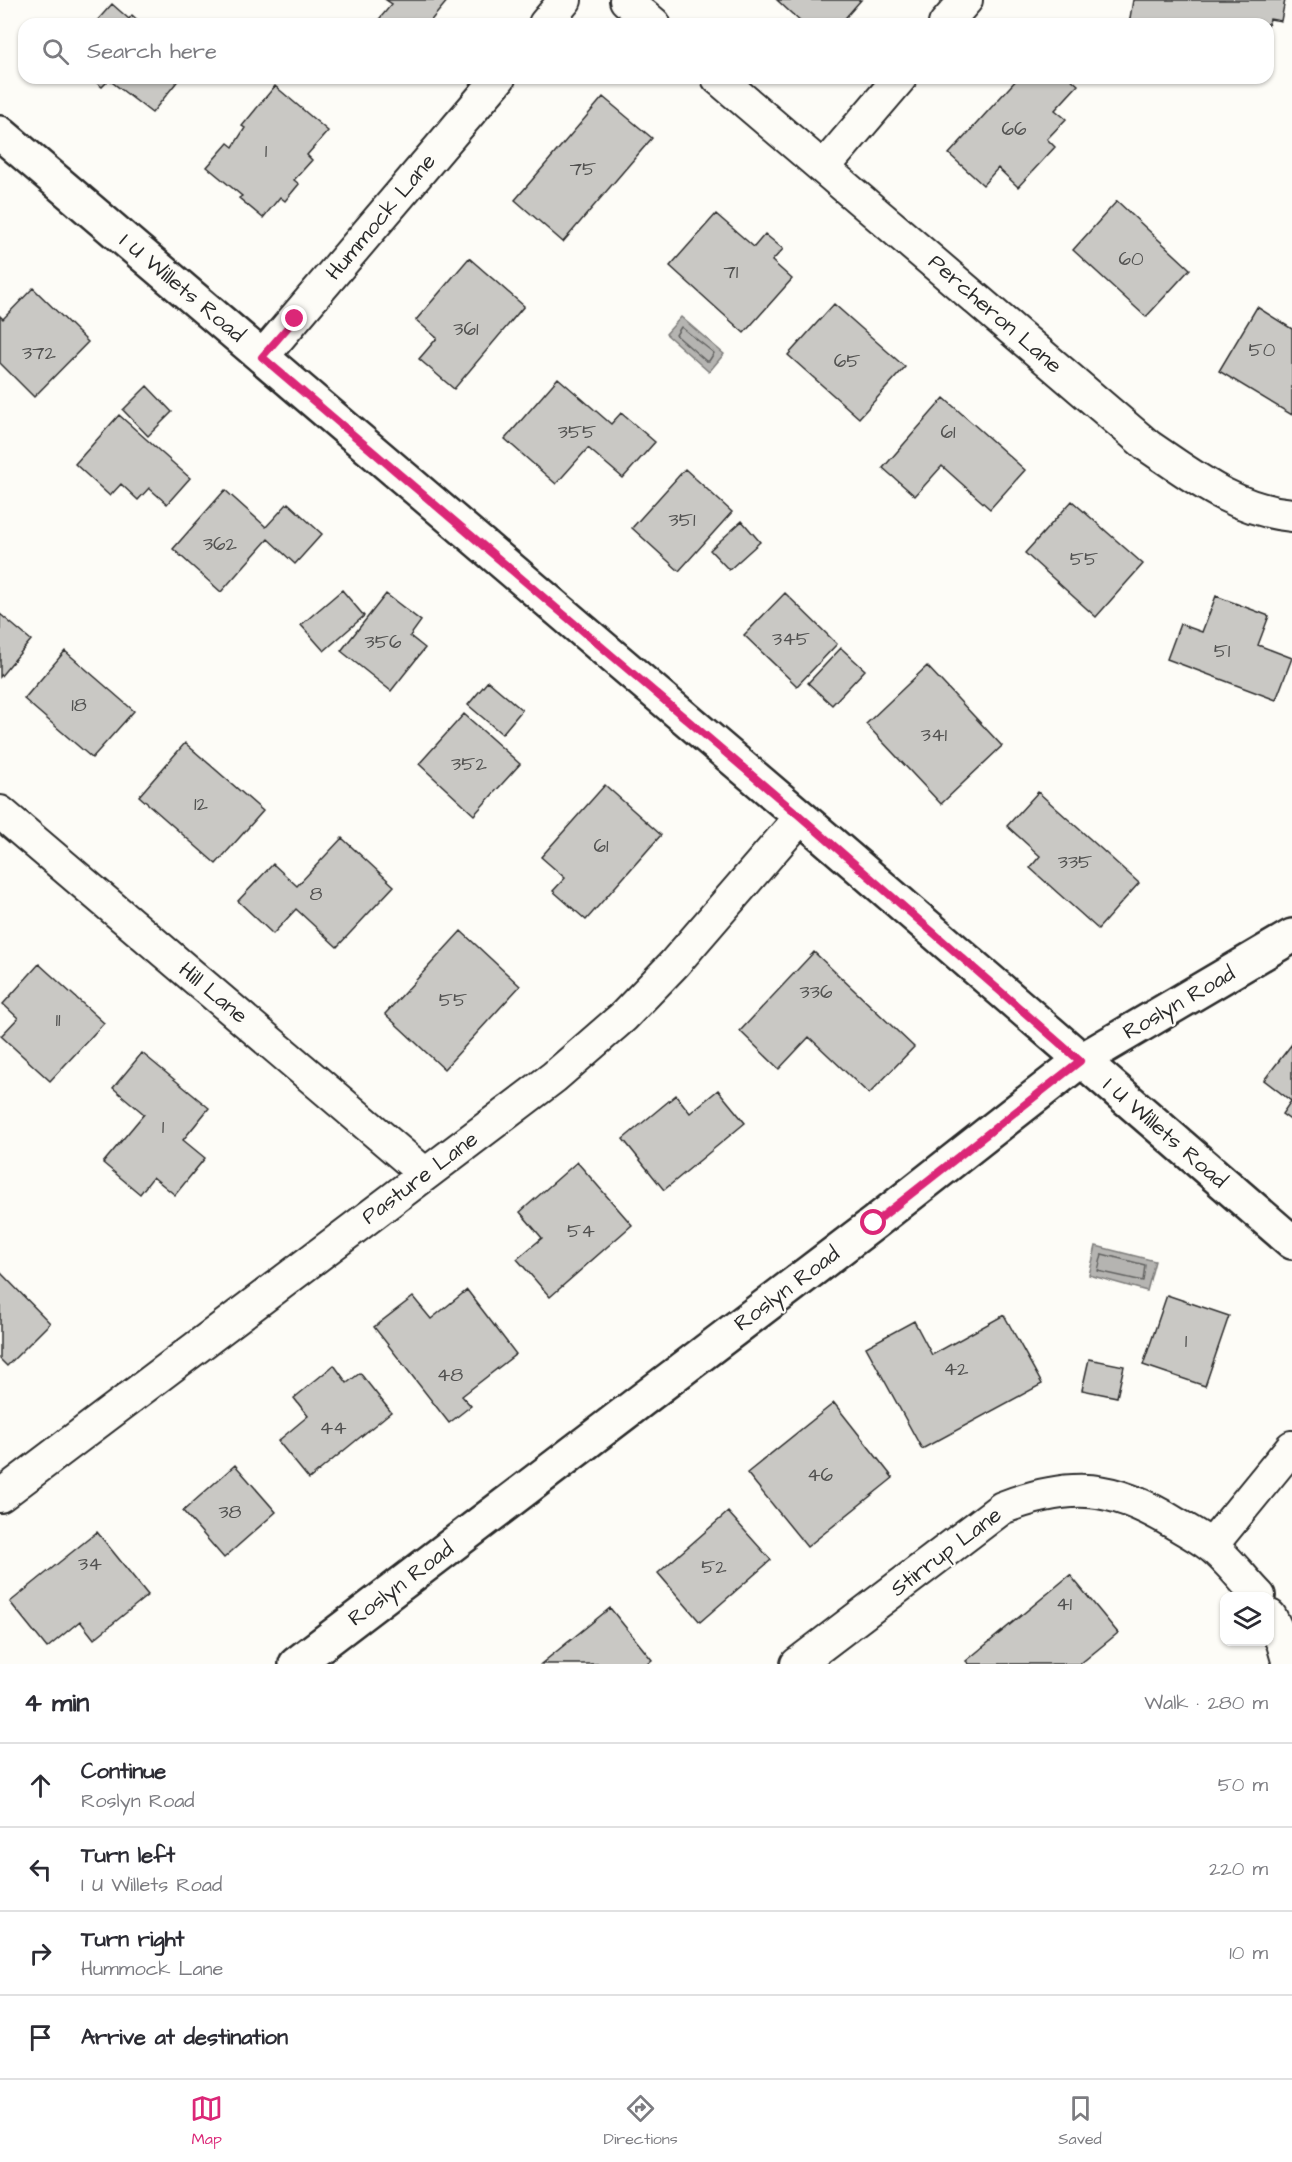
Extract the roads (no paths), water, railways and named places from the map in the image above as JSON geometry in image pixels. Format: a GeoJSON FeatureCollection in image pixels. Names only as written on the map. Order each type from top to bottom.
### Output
{"type":"FeatureCollection","features":[{"type":"Feature","properties":{"kind":"main road","name":"I U Willets Road"},"geometry":{"type":"LineString","coordinates":[[0,133],[801,817],[1080,1061],[1292,1242]]}},
{"type":"Feature","properties":{"kind":"main road","name":"Roslyn Road"},"geometry":{"type":"LineString","coordinates":[[296,1664],[874,1223],[1080,1061],[1292,936]]}},
{"type":"Feature","properties":{"kind":"street"},"geometry":{"type":"LineString","coordinates":[[550,18],[565,0]]}},
{"type":"Feature","properties":{"kind":"street"},"geometry":{"type":"LineString","coordinates":[[626,0],[647,18]]}},
{"type":"Feature","properties":{"kind":"street"},"geometry":{"type":"LineString","coordinates":[[950,18],[966,0]]}},
{"type":"Feature","properties":{"kind":"street","name":"Hummock Lane"},"geometry":{"type":"LineString","coordinates":[[262,357],[494,84]]}},
{"type":"Feature","properties":{"kind":"street","name":"Percheron Lane"},"geometry":{"type":"LineString","coordinates":[[725,84],[1148,446],[1221,495],[1274,513],[1292,515]]}},
{"type":"Feature","properties":{"kind":"street"},"geometry":{"type":"LineString","coordinates":[[824,167],[895,84]]}},
{"type":"Feature","properties":{"kind":"street","name":"Hill Lane"},"geometry":{"type":"LineString","coordinates":[[0,812],[425,1174]]}},
{"type":"Feature","properties":{"kind":"street","name":"Pasture Lane"},"geometry":{"type":"LineString","coordinates":[[5,1485],[554,1077],[623,1017],[674,964],[801,817]]}},
{"type":"Feature","properties":{"kind":"street"},"geometry":{"type":"LineString","coordinates":[[1211,1546],[1292,1448]]}},
{"type":"Feature","properties":{"kind":"street","name":"Stirrup Lane"},"geometry":{"type":"LineString","coordinates":[[797,1664],[1002,1508],[1037,1495],[1060,1491],[1111,1493],[1143,1504],[1211,1546],[1255,1592]]}},
{"type":"Feature","properties":{"kind":"street"},"geometry":{"type":"LineString","coordinates":[[1274,1626],[1283,1643],[1289,1664]]}},
{"type":"Feature","properties":{"kind":"water"},"geometry":{"type":"Polygon","coordinates":[[[681,317],[724,354],[709,372],[666,334],[681,317]]]}},
{"type":"Feature","properties":{"kind":"water"},"geometry":{"type":"Polygon","coordinates":[[[1096,1246],[1155,1261],[1147,1291],[1089,1275],[1096,1246]]]}}]}
